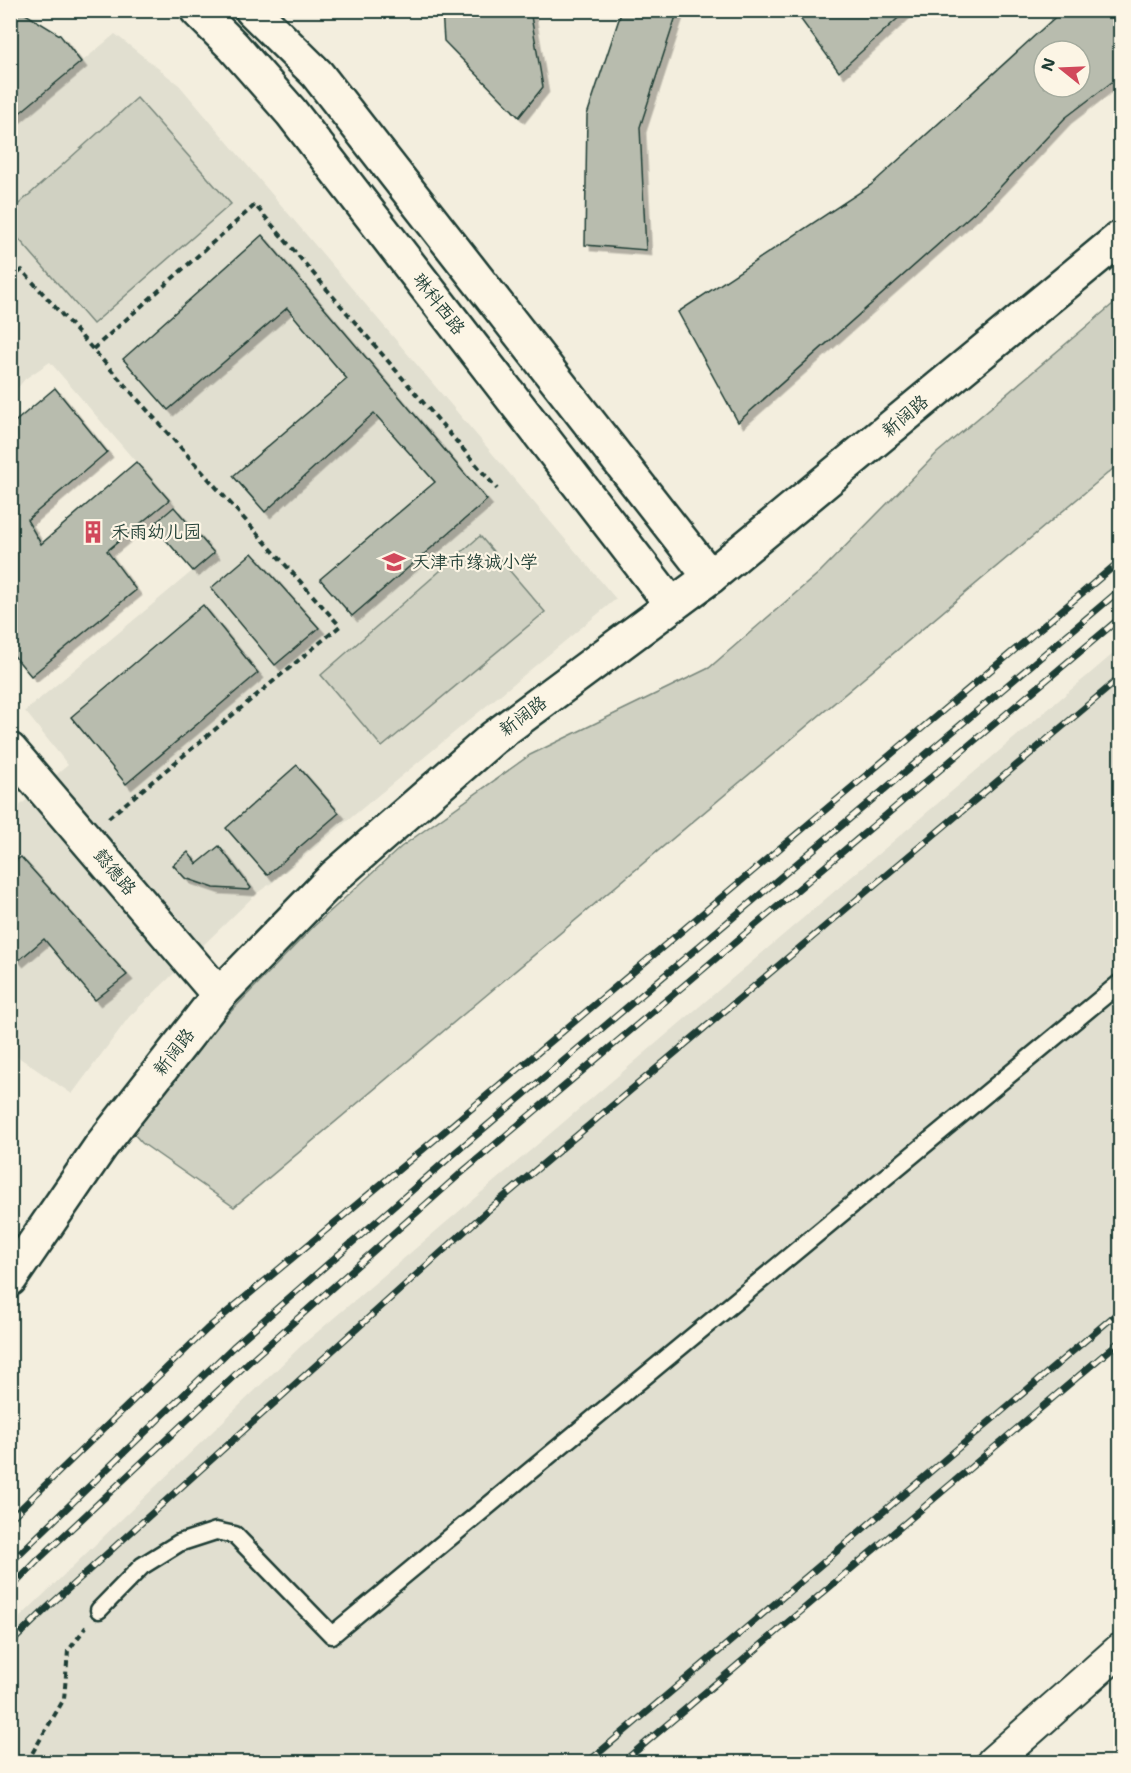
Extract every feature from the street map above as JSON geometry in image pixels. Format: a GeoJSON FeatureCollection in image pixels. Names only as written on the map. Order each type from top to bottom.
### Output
{"type":"FeatureCollection","features":[{"type":"Feature","properties":{"kind":"street","name":"琳科西路"},"geometry":{"type":"LineString","coordinates":[[197,10],[291,112],[672,605]]}},
{"type":"Feature","properties":{"kind":"street"},"geometry":{"type":"LineString","coordinates":[[227,41],[256,13],[317,75],[710,577]]}},
{"type":"Feature","properties":{"kind":"street","name":"新阔路"},"geometry":{"type":"LineString","coordinates":[[10,1280],[101,1146],[219,995],[334,876],[493,738],[710,577],[1120,238]]}},
{"type":"Feature","properties":{"kind":"street","name":"懿德路"},"geometry":{"type":"LineString","coordinates":[[10,750],[219,995]]}},
{"type":"Feature","properties":{"kind":"street"},"geometry":{"type":"LineString","coordinates":[[993,1762],[1120,1650]]}},
{"type":"Feature","properties":{"kind":"lane"},"geometry":{"type":"LineString","coordinates":[[99,1610],[142,1566],[179,1543],[216,1531],[235,1535],[332,1635],[1120,983]]}},
{"type":"Feature","properties":{"kind":"path"},"geometry":{"type":"LineString","coordinates":[[93,349],[255,205],[497,489]]}},
{"type":"Feature","properties":{"kind":"path"},"geometry":{"type":"LineString","coordinates":[[10,279],[22,270],[339,626],[85,837]]}},
{"type":"Feature","properties":{"kind":"path"},"geometry":{"type":"LineString","coordinates":[[27,1762],[64,1699],[68,1651],[99,1610]]}},
{"type":"Feature","properties":{"kind":"shaded area","name":"天津市缘诚小学"},"geometry":{"type":"Polygon","coordinates":[[[115,34],[179,85],[616,599],[257,893],[129,1017],[72,1094],[11,1052],[11,813],[68,765],[25,711],[214,553],[50,362],[25,379],[11,396],[11,121],[115,34]]]}},
{"type":"Feature","properties":{"kind":"shaded area"},"geometry":{"type":"Polygon","coordinates":[[[137,98],[231,204],[93,324],[11,230],[11,211],[137,98]]]}},
{"type":"Feature","properties":{"kind":"shaded area"},"geometry":{"type":"Polygon","coordinates":[[[1120,298],[1120,463],[234,1207],[142,1143],[133,1133],[203,1040],[314,926],[401,847],[530,755],[709,668],[820,572],[937,453],[1120,298]]]}},
{"type":"Feature","properties":{"kind":"shaded area"},"geometry":{"type":"Polygon","coordinates":[[[480,536],[545,612],[382,747],[321,675],[480,536]]]}},
{"type":"Feature","properties":{"kind":"shaded area"},"geometry":{"type":"Polygon","coordinates":[[[1120,648],[1120,1335],[623,1762],[11,1762],[11,1626],[301,1346],[1120,648]]]}},
{"type":"Feature","properties":{"kind":"building"},"geometry":{"type":"Polygon","coordinates":[[[10,10],[19,10],[60,35],[81,62],[10,121],[10,10]]]}},
{"type":"Feature","properties":{"kind":"building"},"geometry":{"type":"Polygon","coordinates":[[[442,10],[530,10],[543,87],[519,117],[444,41],[442,10]]]}},
{"type":"Feature","properties":{"kind":"building"},"geometry":{"type":"Polygon","coordinates":[[[622,10],[678,10],[640,127],[646,250],[585,245],[587,115],[622,10]]]}},
{"type":"Feature","properties":{"kind":"building"},"geometry":{"type":"Polygon","coordinates":[[[794,10],[907,10],[839,72],[794,10]]]}},
{"type":"Feature","properties":{"kind":"building"},"geometry":{"type":"Polygon","coordinates":[[[1063,10],[1120,10],[1120,76],[1092,97],[1092,39],[1032,39],[1032,99],[1090,99],[1065,118],[987,201],[738,422],[678,312],[871,185],[1063,10]]]}},
{"type":"Feature","properties":{"kind":"building"},"geometry":{"type":"Polygon","coordinates":[[[262,235],[487,500],[352,616],[320,579],[435,482],[374,413],[265,512],[233,476],[347,379],[287,308],[168,410],[123,359],[262,235]]]}},
{"type":"Feature","properties":{"kind":"building","name":"禾雨幼儿园"},"geometry":{"type":"Polygon","coordinates":[[[55,388],[107,452],[27,520],[41,544],[136,462],[169,500],[107,551],[136,590],[31,676],[10,651],[10,426],[55,388]]]}},
{"type":"Feature","properties":{"kind":"building"},"geometry":{"type":"Polygon","coordinates":[[[174,507],[214,553],[193,571],[153,525],[174,507]]]}},
{"type":"Feature","properties":{"kind":"building"},"geometry":{"type":"Polygon","coordinates":[[[252,553],[319,628],[275,665],[211,588],[252,553]]]}},
{"type":"Feature","properties":{"kind":"building"},"geometry":{"type":"Polygon","coordinates":[[[203,605],[258,673],[126,784],[71,717],[203,605]]]}},
{"type":"Feature","properties":{"kind":"building"},"geometry":{"type":"Polygon","coordinates":[[[297,765],[339,813],[267,875],[226,828],[297,765]]]}},
{"type":"Feature","properties":{"kind":"building"},"geometry":{"type":"Polygon","coordinates":[[[219,846],[251,888],[249,890],[214,888],[185,878],[173,865],[188,852],[197,864],[219,846]]]}},
{"type":"Feature","properties":{"kind":"building"},"geometry":{"type":"Polygon","coordinates":[[[21,857],[127,975],[95,1000],[44,939],[18,961],[10,951],[10,865],[21,857]]]}},
{"type":"Feature","properties":{"kind":"railway"},"geometry":{"type":"LineString","coordinates":[[10,1519],[207,1329],[1120,561]]}},
{"type":"Feature","properties":{"kind":"railway"},"geometry":{"type":"LineString","coordinates":[[10,1563],[233,1347],[450,1157],[1120,590]]}},
{"type":"Feature","properties":{"kind":"railway"},"geometry":{"type":"LineString","coordinates":[[10,1589],[40,1558],[251,1360],[460,1174],[1120,618]]}},
{"type":"Feature","properties":{"kind":"railway"},"geometry":{"type":"LineString","coordinates":[[10,1644],[48,1607],[486,1212],[1120,678]]}},
{"type":"Feature","properties":{"kind":"railway"},"geometry":{"type":"LineString","coordinates":[[588,1762],[1120,1311]]}},
{"type":"Feature","properties":{"kind":"railway"},"geometry":{"type":"LineString","coordinates":[[623,1762],[1120,1341]]}},
{"type":"Feature","properties":{"kind":"place","name":"禾雨幼儿园"},"geometry":{"type":"Point","coordinates":[93,532]}},
{"type":"Feature","properties":{"kind":"place","name":"天津市缘诚小学"},"geometry":{"type":"Point","coordinates":[394,562]}}]}
